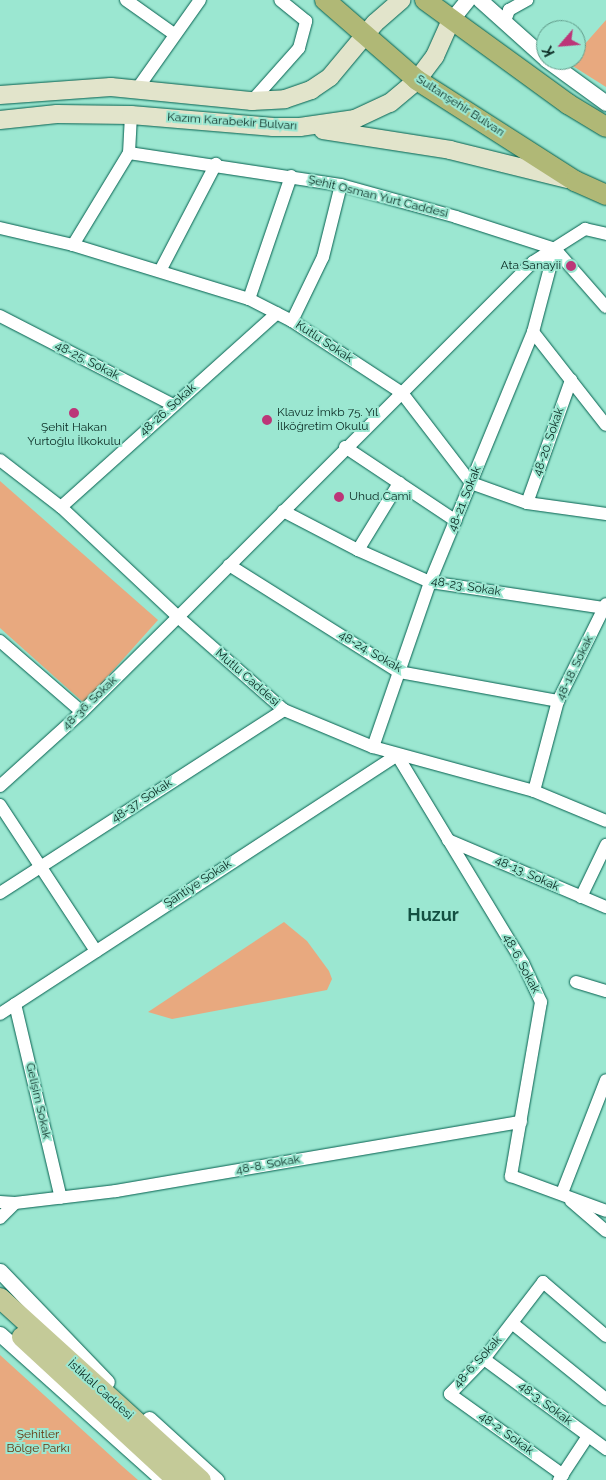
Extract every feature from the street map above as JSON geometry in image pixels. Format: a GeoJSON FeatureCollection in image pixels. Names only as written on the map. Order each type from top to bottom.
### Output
{"type":"FeatureCollection","features":[{"type":"Feature","properties":{"kind":"highway","name":"Sultanşehir Bulvarı"},"geometry":{"type":"LineString","coordinates":[[325,0],[417,80],[575,181],[606,195]]}},
{"type":"Feature","properties":{"kind":"highway"},"geometry":{"type":"LineString","coordinates":[[425,0],[568,104],[606,127]]}},
{"type":"Feature","properties":{"kind":"main road","name":"Kazım Karabekir Bulvarı"},"geometry":{"type":"LineString","coordinates":[[0,95],[64,89],[138,89],[252,101],[285,99],[311,90],[339,69],[365,36],[401,0]]}},
{"type":"Feature","properties":{"kind":"main road","name":"Kazım Karabekir Bulvarı"},"geometry":{"type":"LineString","coordinates":[[0,120],[57,114],[131,115],[300,127],[335,123],[372,113],[390,103],[417,80],[435,56],[451,20]]}},
{"type":"Feature","properties":{"kind":"main road"},"geometry":{"type":"LineString","coordinates":[[300,127],[450,150],[575,181]]}},
{"type":"Feature","properties":{"kind":"main road","name":"İstiklal Caddesi"},"geometry":{"type":"LineString","coordinates":[[0,1298],[200,1480]]}},
{"type":"Feature","properties":{"kind":"main road","name":"İstiklal Caddesi"},"geometry":{"type":"LineString","coordinates":[[0,1317],[177,1480]]}},
{"type":"Feature","properties":{"kind":"street"},"geometry":{"type":"LineString","coordinates":[[126,0],[174,34]]}},
{"type":"Feature","properties":{"kind":"street"},"geometry":{"type":"LineString","coordinates":[[138,89],[174,34],[200,0]]}},
{"type":"Feature","properties":{"kind":"street"},"geometry":{"type":"LineString","coordinates":[[252,101],[299,48],[306,21],[280,0]]}},
{"type":"Feature","properties":{"kind":"street","name":"Kazım Karabekir Bulvarı"},"geometry":{"type":"LineString","coordinates":[[451,20],[467,0]]}},
{"type":"Feature","properties":{"kind":"street"},"geometry":{"type":"LineString","coordinates":[[480,0],[536,49]]}},
{"type":"Feature","properties":{"kind":"street"},"geometry":{"type":"LineString","coordinates":[[505,21],[509,10],[527,0]]}},
{"type":"Feature","properties":{"kind":"street"},"geometry":{"type":"LineString","coordinates":[[562,70],[606,103]]}},
{"type":"Feature","properties":{"kind":"street"},"geometry":{"type":"LineString","coordinates":[[73,245],[129,153],[131,115]]}},
{"type":"Feature","properties":{"kind":"street","name":"Şehit Osman Yurt Caddesi"},"geometry":{"type":"LineString","coordinates":[[129,153],[216,164],[341,185],[456,217],[554,250],[606,307]]}},
{"type":"Feature","properties":{"kind":"street"},"geometry":{"type":"LineString","coordinates":[[160,271],[216,164]]}},
{"type":"Feature","properties":{"kind":"street"},"geometry":{"type":"LineString","coordinates":[[249,298],[291,176]]}},
{"type":"Feature","properties":{"kind":"street"},"geometry":{"type":"LineString","coordinates":[[292,321],[323,257],[341,185]]}},
{"type":"Feature","properties":{"kind":"street","name":"Kutlu Sokak"},"geometry":{"type":"LineString","coordinates":[[0,228],[73,245],[249,298],[292,321],[402,393],[471,483]]}},
{"type":"Feature","properties":{"kind":"street","name":"48-36. Sokak"},"geometry":{"type":"LineString","coordinates":[[0,786],[82,712],[345,447],[533,262],[586,229],[606,234]]}},
{"type":"Feature","properties":{"kind":"street","name":"48-21. Sokak"},"geometry":{"type":"LineString","coordinates":[[373,747],[430,582],[532,332],[554,250]]}},
{"type":"Feature","properties":{"kind":"street","name":"48-26. Sokak"},"geometry":{"type":"LineString","coordinates":[[61,507],[277,313]]}},
{"type":"Feature","properties":{"kind":"street","name":"48-25. Sokak"},"geometry":{"type":"LineString","coordinates":[[0,316],[174,405]]}},
{"type":"Feature","properties":{"kind":"street"},"geometry":{"type":"LineString","coordinates":[[532,332],[606,425]]}},
{"type":"Feature","properties":{"kind":"street","name":"48-20. Sokak"},"geometry":{"type":"LineString","coordinates":[[527,503],[571,380]]}},
{"type":"Feature","properties":{"kind":"street"},"geometry":{"type":"LineString","coordinates":[[345,447],[456,521]]}},
{"type":"Feature","properties":{"kind":"street","name":"Mutlu Caddesi"},"geometry":{"type":"LineString","coordinates":[[0,460],[61,507],[178,617],[284,710],[373,747],[534,791],[606,821]]}},
{"type":"Feature","properties":{"kind":"street"},"geometry":{"type":"LineString","coordinates":[[358,550],[399,483]]}},
{"type":"Feature","properties":{"kind":"street"},"geometry":{"type":"LineString","coordinates":[[471,483],[527,503],[606,514]]}},
{"type":"Feature","properties":{"kind":"street","name":"48-23. Sokak"},"geometry":{"type":"LineString","coordinates":[[283,511],[358,550],[430,582],[605,606]]}},
{"type":"Feature","properties":{"kind":"street","name":"48-24. Sokak"},"geometry":{"type":"LineString","coordinates":[[229,564],[399,672],[558,701]]}},
{"type":"Feature","properties":{"kind":"street","name":"48-18. Sokak"},"geometry":{"type":"LineString","coordinates":[[534,791],[558,701],[605,606]]}},
{"type":"Feature","properties":{"kind":"street"},"geometry":{"type":"LineString","coordinates":[[0,641],[82,712]]}},
{"type":"Feature","properties":{"kind":"street","name":"48-37. Sokak"},"geometry":{"type":"LineString","coordinates":[[0,893],[284,710]]}},
{"type":"Feature","properties":{"kind":"street","name":"48-6. Sokak"},"geometry":{"type":"LineString","coordinates":[[397,755],[523,963],[541,1002],[511,1176],[562,1193]]}},
{"type":"Feature","properties":{"kind":"street","name":"Şantiye Sokak"},"geometry":{"type":"LineString","coordinates":[[0,1014],[397,755]]}},
{"type":"Feature","properties":{"kind":"street"},"geometry":{"type":"LineString","coordinates":[[0,805],[42,866],[96,951]]}},
{"type":"Feature","properties":{"kind":"street","name":"48-13. Sokak"},"geometry":{"type":"LineString","coordinates":[[448,840],[606,907]]}},
{"type":"Feature","properties":{"kind":"street"},"geometry":{"type":"LineString","coordinates":[[581,898],[606,845]]}},
{"type":"Feature","properties":{"kind":"street"},"geometry":{"type":"LineString","coordinates":[[576,982],[606,991]]}},
{"type":"Feature","properties":{"kind":"street","name":"Gelişim Sokak"},"geometry":{"type":"LineString","coordinates":[[16,1004],[61,1198]]}},
{"type":"Feature","properties":{"kind":"street"},"geometry":{"type":"LineString","coordinates":[[562,1193],[606,1080]]}},
{"type":"Feature","properties":{"kind":"street","name":"48-8. Sokak"},"geometry":{"type":"LineString","coordinates":[[15,1203],[61,1198],[521,1122]]}},
{"type":"Feature","properties":{"kind":"street"},"geometry":{"type":"LineString","coordinates":[[562,1193],[606,1211]]}},
{"type":"Feature","properties":{"kind":"street"},"geometry":{"type":"LineString","coordinates":[[562,1193],[606,1232]]}},
{"type":"Feature","properties":{"kind":"street"},"geometry":{"type":"LineString","coordinates":[[0,1202],[15,1203]]}},
{"type":"Feature","properties":{"kind":"street"},"geometry":{"type":"LineString","coordinates":[[0,1210],[15,1203]]}},
{"type":"Feature","properties":{"kind":"street"},"geometry":{"type":"LineString","coordinates":[[0,1218],[15,1203]]}},
{"type":"Feature","properties":{"kind":"street"},"geometry":{"type":"LineString","coordinates":[[0,1271],[96,1372],[216,1480]]}},
{"type":"Feature","properties":{"kind":"street","name":"48-6. Sokak"},"geometry":{"type":"LineString","coordinates":[[450,1394],[484,1359],[543,1282],[606,1336]]}},
{"type":"Feature","properties":{"kind":"street"},"geometry":{"type":"LineString","coordinates":[[512,1323],[606,1399]]}},
{"type":"Feature","properties":{"kind":"street"},"geometry":{"type":"LineString","coordinates":[[0,1334],[101,1428],[164,1480]]}},
{"type":"Feature","properties":{"kind":"street","name":"48-3. Sokak"},"geometry":{"type":"LineString","coordinates":[[484,1359],[606,1449]]}},
{"type":"Feature","properties":{"kind":"street","name":"48-2. Sokak"},"geometry":{"type":"LineString","coordinates":[[450,1394],[561,1478]]}},
{"type":"Feature","properties":{"kind":"street"},"geometry":{"type":"LineString","coordinates":[[561,1478],[588,1436]]}},
{"type":"Feature","properties":{"kind":"green space"},"geometry":{"type":"Polygon","coordinates":[[[606,20],[606,87],[579,70],[586,70],[586,43],[606,20]]]}},
{"type":"Feature","properties":{"kind":"green space"},"geometry":{"type":"Polygon","coordinates":[[[0,481],[158,620],[84,703],[0,628],[0,481]]]}},
{"type":"Feature","properties":{"kind":"green space"},"geometry":{"type":"Polygon","coordinates":[[[284,922],[307,941],[329,971],[332,979],[327,990],[172,1019],[148,1012],[284,922]]]}},
{"type":"Feature","properties":{"kind":"green space","name":"Şehitler Bölge Parkı"},"geometry":{"type":"Polygon","coordinates":[[[0,1355],[122,1466],[138,1480],[0,1480],[0,1355]]]}},
{"type":"Feature","properties":{"kind":"place","name":"Ata Sanayii"},"geometry":{"type":"Point","coordinates":[571,266]}},
{"type":"Feature","properties":{"kind":"place","name":"Şehit Hakan Yurtoğlu İlkokulu"},"geometry":{"type":"Point","coordinates":[74,413]}},
{"type":"Feature","properties":{"kind":"place","name":"Klavuz İmkb 75. Yıl İlköğretim Okulu"},"geometry":{"type":"Point","coordinates":[267,420]}},
{"type":"Feature","properties":{"kind":"place","name":"Uhud Cami"},"geometry":{"type":"Point","coordinates":[339,497]}},
{"type":"Feature","properties":{"kind":"district","name":"Huzur"},"geometry":{"type":"Point","coordinates":[433,915]}}]}
